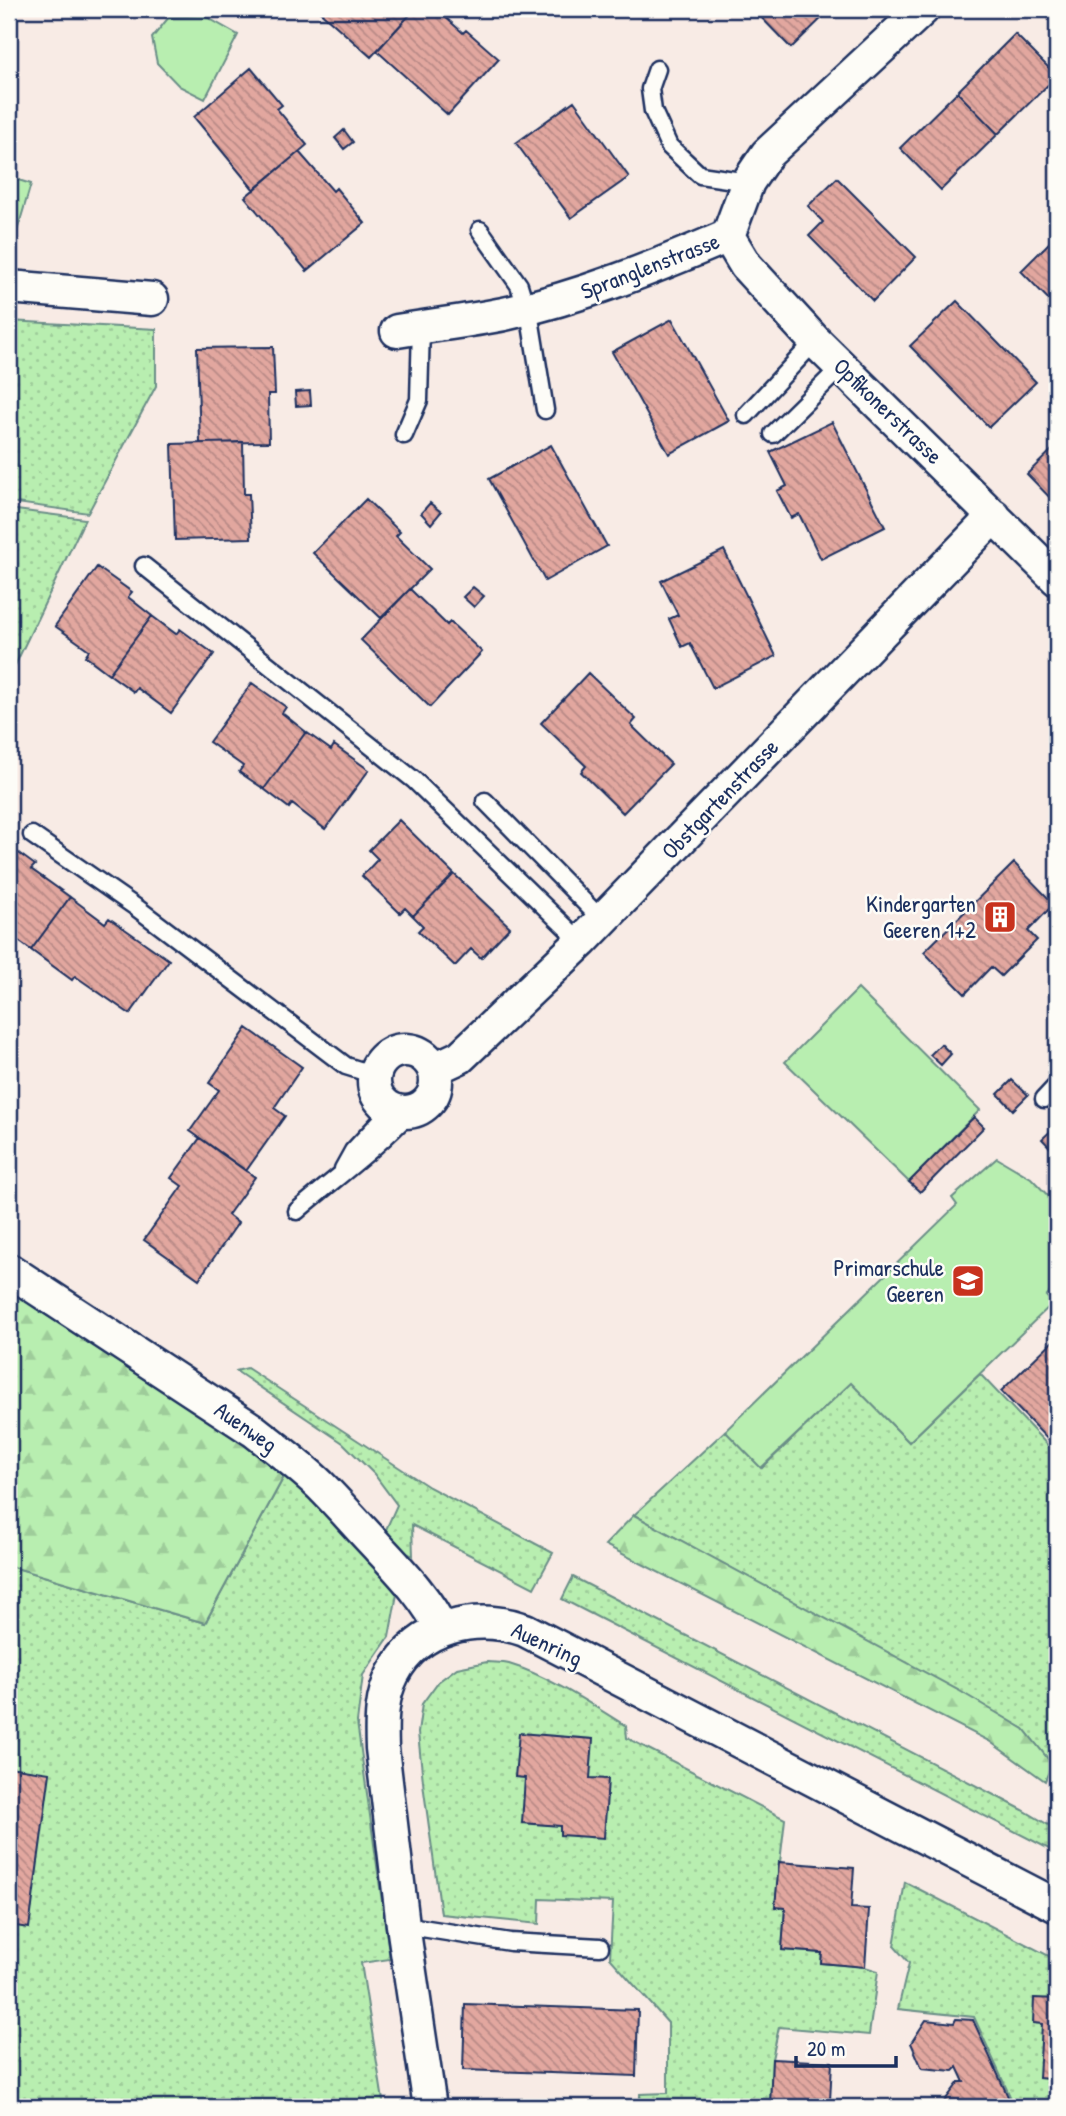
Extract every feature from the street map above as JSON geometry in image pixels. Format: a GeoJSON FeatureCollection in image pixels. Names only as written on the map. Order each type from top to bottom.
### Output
{"type":"FeatureCollection","features":[{"type":"Feature","properties":{"kind":"street","name":"Spranglenstrasse"},"geometry":{"type":"LineString","coordinates":[[409,329],[503,314],[562,299],[642,272],[728,236],[748,182],[767,155],[923,9]]}},
{"type":"Feature","properties":{"kind":"street","name":"Opfikonerstrasse"},"geometry":{"type":"LineString","coordinates":[[728,236],[746,266],[815,341],[1057,579]]}},
{"type":"Feature","properties":{"kind":"street"},"geometry":{"type":"LineString","coordinates":[[9,287],[152,299]]}},
{"type":"Feature","properties":{"kind":"street","name":"Obstgartenstrasse"},"geometry":{"type":"LineString","coordinates":[[434,1069],[460,1057],[592,931],[994,516]]}},
{"type":"Feature","properties":{"kind":"street"},"geometry":{"type":"LineString","coordinates":[[412,1051],[429,1060],[437,1084],[431,1099],[419,1110],[401,1111],[378,1097],[375,1075],[385,1057],[393,1052],[412,1051]]}},
{"type":"Feature","properties":{"kind":"street","name":"Auenweg"},"geometry":{"type":"LineString","coordinates":[[9,1270],[253,1430],[289,1457],[320,1485],[386,1556],[419,1594],[442,1630]]}},
{"type":"Feature","properties":{"kind":"street","name":"Auenring"},"geometry":{"type":"LineString","coordinates":[[430,2107],[403,1926],[381,1722],[385,1697],[398,1667],[415,1646],[442,1630],[460,1624],[494,1622],[525,1630],[1057,1906]]}},
{"type":"Feature","properties":{"kind":"lane"},"geometry":{"type":"LineString","coordinates":[[657,69],[650,89],[653,111],[669,146],[700,175],[748,182]]}},
{"type":"Feature","properties":{"kind":"lane"},"geometry":{"type":"LineString","coordinates":[[480,230],[519,285],[527,308],[545,410]]}},
{"type":"Feature","properties":{"kind":"lane"},"geometry":{"type":"LineString","coordinates":[[404,435],[419,400],[409,329]]}},
{"type":"Feature","properties":{"kind":"lane"},"geometry":{"type":"LineString","coordinates":[[746,415],[815,341]]}},
{"type":"Feature","properties":{"kind":"lane"},"geometry":{"type":"LineString","coordinates":[[773,434],[842,366]]}},
{"type":"Feature","properties":{"kind":"lane"},"geometry":{"type":"LineString","coordinates":[[144,566],[414,780],[592,931]]}},
{"type":"Feature","properties":{"kind":"lane"},"geometry":{"type":"LineString","coordinates":[[485,801],[592,931]]}},
{"type":"Feature","properties":{"kind":"lane"},"geometry":{"type":"LineString","coordinates":[[32,835],[137,908],[346,1066],[375,1075]]}},
{"type":"Feature","properties":{"kind":"lane"},"geometry":{"type":"LineString","coordinates":[[1044,1099],[1057,1085]]}},
{"type":"Feature","properties":{"kind":"lane"},"geometry":{"type":"LineString","coordinates":[[297,1211],[341,1173],[364,1158],[401,1111]]}},
{"type":"Feature","properties":{"kind":"lane"},"geometry":{"type":"LineString","coordinates":[[403,1926],[510,1942],[600,1947]]}},
{"type":"Feature","properties":{"kind":"green space"},"geometry":{"type":"Polygon","coordinates":[[[203,15],[238,35],[205,99],[179,86],[157,63],[152,38],[169,17],[203,15]]]}},
{"type":"Feature","properties":{"kind":"green space"},"geometry":{"type":"Polygon","coordinates":[[[9,177],[31,184],[10,255],[9,255],[9,177]]]}},
{"type":"Feature","properties":{"kind":"green space"},"geometry":{"type":"Polygon","coordinates":[[[9,321],[156,329],[156,386],[88,513],[9,502],[9,321]]]}},
{"type":"Feature","properties":{"kind":"green space"},"geometry":{"type":"Polygon","coordinates":[[[9,509],[85,519],[9,678],[9,509]]]}},
{"type":"Feature","properties":{"kind":"green space"},"geometry":{"type":"Polygon","coordinates":[[[858,989],[980,1110],[909,1182],[785,1062],[858,989]]]}},
{"type":"Feature","properties":{"kind":"green space"},"geometry":{"type":"Polygon","coordinates":[[[997,1158],[1031,1178],[1057,1205],[1057,1286],[1046,1296],[1053,1303],[909,1442],[851,1383],[761,1468],[725,1431],[957,1205],[952,1198],[997,1158]]]}},
{"type":"Feature","properties":{"kind":"green space"},"geometry":{"type":"Polygon","coordinates":[[[9,1288],[35,1308],[287,1471],[205,1623],[9,1566],[9,1288]]]}},
{"type":"Feature","properties":{"kind":"green space"},"geometry":{"type":"Polygon","coordinates":[[[247,1368],[429,1487],[553,1553],[534,1588],[412,1525],[413,1556],[395,1548],[384,1534],[397,1505],[374,1474],[343,1443],[236,1371],[247,1368]]]}},
{"type":"Feature","properties":{"kind":"green space"},"geometry":{"type":"Polygon","coordinates":[[[980,1374],[1057,1455],[1057,1751],[1052,1764],[1024,1729],[634,1515],[725,1431],[762,1468],[851,1382],[909,1442],[980,1374]]]}},
{"type":"Feature","properties":{"kind":"green space"},"geometry":{"type":"Polygon","coordinates":[[[287,1471],[334,1514],[397,1594],[389,1637],[363,1675],[357,1722],[390,1959],[361,1963],[384,2107],[9,2107],[9,1566],[205,1623],[287,1471]]]}},
{"type":"Feature","properties":{"kind":"green space"},"geometry":{"type":"Polygon","coordinates":[[[634,1515],[958,1690],[1024,1729],[1052,1764],[1045,1781],[989,1741],[605,1545],[634,1515]]]}},
{"type":"Feature","properties":{"kind":"green space"},"geometry":{"type":"Polygon","coordinates":[[[573,1577],[1023,1810],[1057,1830],[1057,1853],[562,1599],[573,1577]]]}},
{"type":"Feature","properties":{"kind":"green space"},"geometry":{"type":"Polygon","coordinates":[[[487,1662],[509,1664],[554,1683],[626,1726],[627,1738],[785,1819],[775,1906],[785,1908],[782,1950],[822,1953],[821,1963],[865,1967],[878,1971],[869,2035],[779,2027],[772,2059],[770,2107],[640,2107],[640,2094],[668,2093],[668,2023],[610,1958],[613,1902],[540,1899],[539,1924],[441,1914],[418,1733],[422,1704],[438,1682],[457,1668],[487,1662]]]}},
{"type":"Feature","properties":{"kind":"green space"},"geometry":{"type":"Polygon","coordinates":[[[905,1882],[1057,1960],[1057,2107],[1013,2107],[974,2017],[898,2009],[909,1963],[894,1946],[905,1882]]]}},
{"type":"Feature","properties":{"kind":"building"},"geometry":{"type":"Polygon","coordinates":[[[317,9],[415,9],[371,57],[317,9]]]}},
{"type":"Feature","properties":{"kind":"building"},"geometry":{"type":"Polygon","coordinates":[[[415,9],[436,9],[463,33],[466,30],[499,59],[448,115],[377,51],[415,9]]]}},
{"type":"Feature","properties":{"kind":"building"},"geometry":{"type":"Polygon","coordinates":[[[753,9],[827,9],[829,11],[791,48],[753,9]]]}},
{"type":"Feature","properties":{"kind":"building"},"geometry":{"type":"Polygon","coordinates":[[[1015,34],[1057,76],[998,134],[957,92],[1015,34]]]}},
{"type":"Feature","properties":{"kind":"building"},"geometry":{"type":"Polygon","coordinates":[[[251,68],[282,105],[277,109],[307,145],[254,190],[194,117],[251,68]]]}},
{"type":"Feature","properties":{"kind":"building"},"geometry":{"type":"Polygon","coordinates":[[[957,92],[998,134],[941,190],[900,148],[957,92]]]}},
{"type":"Feature","properties":{"kind":"building"},"geometry":{"type":"Polygon","coordinates":[[[574,101],[629,177],[571,218],[516,143],[574,101]]]}},
{"type":"Feature","properties":{"kind":"building"},"geometry":{"type":"Polygon","coordinates":[[[344,130],[353,142],[344,149],[335,138],[344,130]]]}},
{"type":"Feature","properties":{"kind":"building"},"geometry":{"type":"Polygon","coordinates":[[[299,152],[333,191],[336,188],[365,223],[307,271],[245,197],[299,152]]]}},
{"type":"Feature","properties":{"kind":"building"},"geometry":{"type":"Polygon","coordinates":[[[837,178],[916,257],[873,301],[809,236],[823,222],[808,206],[837,178]]]}},
{"type":"Feature","properties":{"kind":"building"},"geometry":{"type":"Polygon","coordinates":[[[1057,235],[1057,308],[1021,271],[1057,235]]]}},
{"type":"Feature","properties":{"kind":"building"},"geometry":{"type":"Polygon","coordinates":[[[957,301],[1036,382],[989,427],[910,346],[957,301]]]}},
{"type":"Feature","properties":{"kind":"building"},"geometry":{"type":"Polygon","coordinates":[[[672,319],[729,421],[669,454],[612,352],[672,319]]]}},
{"type":"Feature","properties":{"kind":"building"},"geometry":{"type":"Polygon","coordinates":[[[273,347],[275,394],[268,394],[269,442],[200,443],[197,348],[273,347]]]}},
{"type":"Feature","properties":{"kind":"building"},"geometry":{"type":"Polygon","coordinates":[[[310,391],[311,405],[296,406],[295,392],[310,391]]]}},
{"type":"Feature","properties":{"kind":"building"},"geometry":{"type":"Polygon","coordinates":[[[832,422],[885,527],[821,559],[799,514],[791,518],[777,491],[787,486],[770,452],[832,422]]]}},
{"type":"Feature","properties":{"kind":"building"},"geometry":{"type":"Polygon","coordinates":[[[243,442],[244,494],[249,494],[251,538],[175,540],[172,444],[243,442]]]}},
{"type":"Feature","properties":{"kind":"building"},"geometry":{"type":"Polygon","coordinates":[[[551,445],[607,546],[545,581],[489,479],[551,445]]]}},
{"type":"Feature","properties":{"kind":"building"},"geometry":{"type":"Polygon","coordinates":[[[1057,445],[1057,505],[1027,474],[1057,445]]]}},
{"type":"Feature","properties":{"kind":"building"},"geometry":{"type":"Polygon","coordinates":[[[366,499],[400,532],[396,536],[430,569],[381,618],[313,553],[366,499]]]}},
{"type":"Feature","properties":{"kind":"building"},"geometry":{"type":"Polygon","coordinates":[[[430,503],[441,512],[431,524],[421,513],[430,503]]]}},
{"type":"Feature","properties":{"kind":"building"},"geometry":{"type":"Polygon","coordinates":[[[724,550],[776,656],[713,688],[690,643],[682,647],[669,619],[678,615],[661,581],[724,550]]]}},
{"type":"Feature","properties":{"kind":"building"},"geometry":{"type":"Polygon","coordinates":[[[97,567],[132,592],[128,597],[152,616],[109,674],[85,656],[89,650],[55,626],[97,567]]]}},
{"type":"Feature","properties":{"kind":"building"},"geometry":{"type":"Polygon","coordinates":[[[473,587],[484,596],[474,607],[463,597],[473,587]]]}},
{"type":"Feature","properties":{"kind":"building"},"geometry":{"type":"Polygon","coordinates":[[[410,589],[447,625],[450,622],[482,652],[430,707],[361,640],[410,589]]]}},
{"type":"Feature","properties":{"kind":"building"},"geometry":{"type":"Polygon","coordinates":[[[152,616],[176,634],[180,629],[214,654],[171,713],[137,688],[134,692],[109,674],[152,616]]]}},
{"type":"Feature","properties":{"kind":"building"},"geometry":{"type":"Polygon","coordinates":[[[588,673],[636,719],[631,725],[671,764],[623,813],[581,772],[586,766],[541,723],[588,673]]]}},
{"type":"Feature","properties":{"kind":"building"},"geometry":{"type":"Polygon","coordinates":[[[252,683],[286,707],[282,713],[306,732],[264,789],[239,772],[243,766],[209,742],[252,683]]]}},
{"type":"Feature","properties":{"kind":"building"},"geometry":{"type":"Polygon","coordinates":[[[306,732],[331,750],[334,745],[369,770],[325,829],[292,804],[289,808],[264,789],[306,732]]]}},
{"type":"Feature","properties":{"kind":"building"},"geometry":{"type":"Polygon","coordinates":[[[399,820],[454,874],[413,916],[405,908],[400,913],[362,876],[378,859],[369,850],[399,820]]]}},
{"type":"Feature","properties":{"kind":"building"},"geometry":{"type":"Polygon","coordinates":[[[9,846],[35,865],[31,869],[70,897],[31,950],[9,934],[9,846]]]}},
{"type":"Feature","properties":{"kind":"building","name":"Kindergarten Geeren 1+2"},"geometry":{"type":"Polygon","coordinates":[[[1014,863],[1054,904],[1028,931],[1037,940],[1001,976],[991,967],[965,994],[924,952],[1014,863]]]}},
{"type":"Feature","properties":{"kind":"building"},"geometry":{"type":"Polygon","coordinates":[[[454,874],[510,927],[481,958],[471,949],[455,966],[418,931],[423,926],[413,916],[454,874]]]}},
{"type":"Feature","properties":{"kind":"building"},"geometry":{"type":"Polygon","coordinates":[[[70,897],[105,923],[109,918],[169,960],[130,1014],[75,976],[72,980],[31,950],[70,897]]]}},
{"type":"Feature","properties":{"kind":"building"},"geometry":{"type":"Polygon","coordinates":[[[247,1028],[302,1067],[274,1108],[285,1116],[246,1171],[190,1131],[219,1090],[209,1083],[247,1028]]]}},
{"type":"Feature","properties":{"kind":"building"},"geometry":{"type":"Polygon","coordinates":[[[941,1044],[951,1054],[941,1065],[930,1055],[941,1044]]]}},
{"type":"Feature","properties":{"kind":"building"},"geometry":{"type":"Polygon","coordinates":[[[1012,1080],[1028,1095],[1013,1110],[998,1094],[1012,1080]]]}},
{"type":"Feature","properties":{"kind":"building"},"geometry":{"type":"Polygon","coordinates":[[[974,1117],[984,1127],[920,1192],[909,1182],[974,1117]]]}},
{"type":"Feature","properties":{"kind":"building"},"geometry":{"type":"Polygon","coordinates":[[[1057,1125],[1057,1155],[1042,1139],[1057,1125]]]}},
{"type":"Feature","properties":{"kind":"building"},"geometry":{"type":"Polygon","coordinates":[[[200,1138],[255,1177],[228,1215],[238,1223],[199,1279],[144,1240],[182,1186],[171,1178],[200,1138]]]}},
{"type":"Feature","properties":{"kind":"building"},"geometry":{"type":"Polygon","coordinates":[[[1057,1337],[1057,1449],[1001,1391],[1057,1337]]]}},
{"type":"Feature","properties":{"kind":"building"},"geometry":{"type":"Polygon","coordinates":[[[519,1733],[593,1739],[590,1778],[608,1779],[604,1838],[560,1835],[560,1826],[522,1823],[525,1778],[515,1777],[519,1733]]]}},
{"type":"Feature","properties":{"kind":"building"},"geometry":{"type":"Polygon","coordinates":[[[9,1767],[50,1773],[29,1928],[9,1925],[9,1767]]]}},
{"type":"Feature","properties":{"kind":"building"},"geometry":{"type":"Polygon","coordinates":[[[779,1862],[854,1868],[851,1908],[869,1909],[865,1967],[821,1963],[822,1953],[782,1950],[785,1908],[775,1907],[779,1862]]]}},
{"type":"Feature","properties":{"kind":"building"},"geometry":{"type":"Polygon","coordinates":[[[1034,1998],[1057,1999],[1057,2089],[1048,2088],[1048,2079],[1039,2078],[1042,2024],[1033,2023],[1034,1998]]]}},
{"type":"Feature","properties":{"kind":"building"},"geometry":{"type":"Polygon","coordinates":[[[465,2004],[638,2010],[636,2076],[463,2070],[465,2004]]]}},
{"type":"Feature","properties":{"kind":"building"},"geometry":{"type":"Polygon","coordinates":[[[956,2019],[973,2020],[1010,2101],[1005,2107],[940,2107],[959,2082],[964,2082],[957,2067],[953,2071],[922,2068],[911,2043],[926,2020],[954,2023],[956,2019]]]}},
{"type":"Feature","properties":{"kind":"building"},"geometry":{"type":"Polygon","coordinates":[[[772,2059],[832,2062],[830,2101],[854,2103],[854,2107],[770,2107],[772,2059]]]}},
{"type":"Feature","properties":{"kind":"place","name":"Kindergarten Geeren 1+2"},"geometry":{"type":"Point","coordinates":[1000,917]}},
{"type":"Feature","properties":{"kind":"place","name":"Primarschule Geeren"},"geometry":{"type":"Point","coordinates":[968,1281]}}]}
